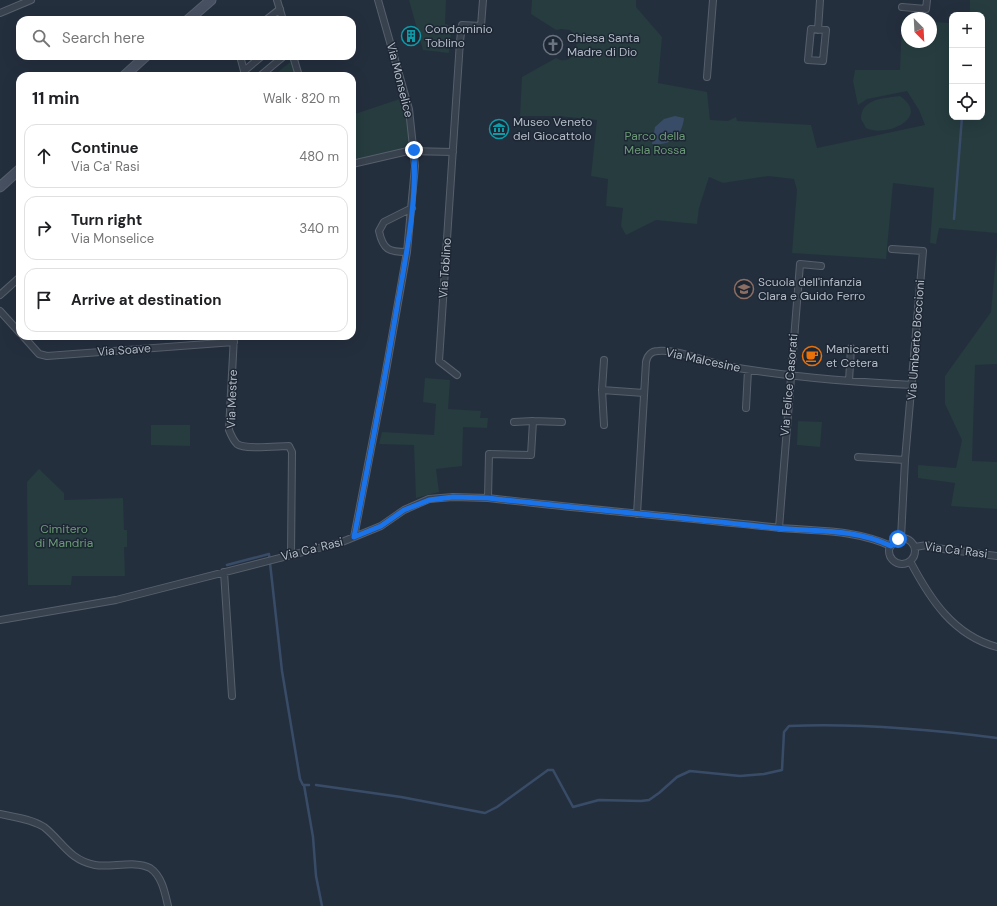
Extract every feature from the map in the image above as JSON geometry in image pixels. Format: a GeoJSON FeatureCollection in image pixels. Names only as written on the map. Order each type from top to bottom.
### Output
{"type":"FeatureCollection","features":[{"type":"Feature","properties":{"kind":"street"},"geometry":{"type":"LineString","coordinates":[[0,13],[31,0]]}},
{"type":"Feature","properties":{"kind":"street"},"geometry":{"type":"LineString","coordinates":[[277,0],[282,16]]}},
{"type":"Feature","properties":{"kind":"street","name":"Via Monselice"},"geometry":{"type":"LineString","coordinates":[[354,537],[407,252],[415,166],[409,109],[378,0]]}},
{"type":"Feature","properties":{"kind":"street","name":"Via Toblino"},"geometry":{"type":"LineString","coordinates":[[457,375],[438,361],[462,25],[481,26],[483,0]]}},
{"type":"Feature","properties":{"kind":"street"},"geometry":{"type":"LineString","coordinates":[[706,77],[713,0]]}},
{"type":"Feature","properties":{"kind":"street"},"geometry":{"type":"LineString","coordinates":[[818,30],[820,0]]}},
{"type":"Feature","properties":{"kind":"street"},"geometry":{"type":"LineString","coordinates":[[902,7],[926,9],[927,0]]}},
{"type":"Feature","properties":{"kind":"street"},"geometry":{"type":"LineString","coordinates":[[192,16],[204,2]]}},
{"type":"Feature","properties":{"kind":"street"},"geometry":{"type":"LineString","coordinates":[[271,16],[280,9]]}},
{"type":"Feature","properties":{"kind":"street"},"geometry":{"type":"LineString","coordinates":[[811,29],[818,30],[826,30],[823,61],[808,60],[811,29]]}},
{"type":"Feature","properties":{"kind":"street"},"geometry":{"type":"LineString","coordinates":[[128,72],[142,60]]}},
{"type":"Feature","properties":{"kind":"street"},"geometry":{"type":"LineString","coordinates":[[241,60],[244,72]]}},
{"type":"Feature","properties":{"kind":"street"},"geometry":{"type":"LineString","coordinates":[[247,72],[258,60]]}},
{"type":"Feature","properties":{"kind":"street"},"geometry":{"type":"LineString","coordinates":[[265,72],[279,60]]}},
{"type":"Feature","properties":{"kind":"street"},"geometry":{"type":"LineString","coordinates":[[294,60],[298,72]]}},
{"type":"Feature","properties":{"kind":"street"},"geometry":{"type":"LineString","coordinates":[[356,163],[414,150],[453,152]]}},
{"type":"Feature","properties":{"kind":"street"},"geometry":{"type":"LineString","coordinates":[[0,187],[16,173]]}},
{"type":"Feature","properties":{"kind":"street"},"geometry":{"type":"LineString","coordinates":[[407,252],[392,252],[387,250],[379,231],[384,222],[412,208]]}},
{"type":"Feature","properties":{"kind":"street","name":"Via Umberto Boccioni"},"geometry":{"type":"LineString","coordinates":[[892,249],[923,252],[913,385],[905,460],[901,538]]}},
{"type":"Feature","properties":{"kind":"street","name":"Via Felice Casorati"},"geometry":{"type":"LineString","coordinates":[[779,528],[800,264],[821,266]]}},
{"type":"Feature","properties":{"kind":"street"},"geometry":{"type":"LineString","coordinates":[[0,295],[16,281]]}},
{"type":"Feature","properties":{"kind":"street"},"geometry":{"type":"LineString","coordinates":[[0,311],[16,329]]}},
{"type":"Feature","properties":{"kind":"street","name":"Via Soave"},"geometry":{"type":"LineString","coordinates":[[27,340],[39,354],[47,356],[223,340]]}},
{"type":"Feature","properties":{"kind":"street","name":"Via Mestre"},"geometry":{"type":"LineString","coordinates":[[234,340],[229,430],[232,438],[238,445],[289,446],[292,452],[291,554]]}},
{"type":"Feature","properties":{"kind":"street"},"geometry":{"type":"LineString","coordinates":[[849,381],[851,348]]}},
{"type":"Feature","properties":{"kind":"street","name":"Via Malcesine"},"geometry":{"type":"LineString","coordinates":[[637,514],[647,358],[652,352],[671,352],[710,363],[748,370],[849,381],[913,385]]}},
{"type":"Feature","properties":{"kind":"street"},"geometry":{"type":"LineString","coordinates":[[604,360],[602,390],[604,425]]}},
{"type":"Feature","properties":{"kind":"street","name":"Via Malcesine"},"geometry":{"type":"LineString","coordinates":[[746,408],[748,370]]}},
{"type":"Feature","properties":{"kind":"street"},"geometry":{"type":"LineString","coordinates":[[602,390],[644,393]]}},
{"type":"Feature","properties":{"kind":"street"},"geometry":{"type":"LineString","coordinates":[[488,498],[489,454],[531,455],[533,421]]}},
{"type":"Feature","properties":{"kind":"street"},"geometry":{"type":"LineString","coordinates":[[514,422],[562,422]]}},
{"type":"Feature","properties":{"kind":"street"},"geometry":{"type":"LineString","coordinates":[[858,457],[905,460]]}},
{"type":"Feature","properties":{"kind":"street","name":"Via Ca' Rasi"},"geometry":{"type":"LineString","coordinates":[[0,620],[116,600],[354,537],[381,526],[404,510],[429,500],[453,497],[488,498],[779,528],[858,534],[891,546],[890,554],[894,561],[902,564],[910,561],[914,555],[915,547],[908,539],[901,538]]}},
{"type":"Feature","properties":{"kind":"street"},"geometry":{"type":"LineString","coordinates":[[891,546],[895,541],[901,538]]}},
{"type":"Feature","properties":{"kind":"street","name":"Via Ca' Rasi"},"geometry":{"type":"LineString","coordinates":[[915,547],[927,545],[936,548],[997,556]]}},
{"type":"Feature","properties":{"kind":"street","name":"Via Ca' Rasi"},"geometry":{"type":"LineString","coordinates":[[910,561],[933,600],[951,622],[971,637],[982,643],[997,647]]}},
{"type":"Feature","properties":{"kind":"street"},"geometry":{"type":"LineString","coordinates":[[224,572],[232,696]]}},
{"type":"Feature","properties":{"kind":"street"},"geometry":{"type":"LineString","coordinates":[[0,814],[29,821],[44,827],[65,849],[80,860],[96,865],[132,865],[149,868],[156,874],[164,887],[168,906]]}},
{"type":"Feature","properties":{"kind":"green space"},"geometry":{"type":"Polygon","coordinates":[[[409,0],[446,0],[445,24],[452,26],[449,53],[423,50],[409,0]]]}},
{"type":"Feature","properties":{"kind":"green space","name":"Parco della Mela Rossa"},"geometry":{"type":"Polygon","coordinates":[[[532,0],[636,0],[636,7],[662,37],[658,83],[707,92],[710,120],[728,121],[736,117],[737,121],[811,125],[817,148],[925,125],[919,110],[907,91],[867,99],[858,105],[853,81],[855,70],[900,70],[901,45],[901,48],[937,48],[937,22],[949,23],[949,120],[985,120],[985,12],[970,12],[970,0],[997,0],[997,233],[939,228],[936,244],[930,243],[934,188],[893,183],[886,259],[792,253],[797,190],[794,179],[768,176],[723,183],[709,177],[699,208],[697,224],[656,220],[626,235],[621,226],[623,208],[606,206],[608,179],[591,176],[597,120],[558,116],[520,116],[522,77],[556,58],[567,60],[575,53],[576,47],[574,35],[570,30],[556,30],[531,14],[532,0]]]}},
{"type":"Feature","properties":{"kind":"green space"},"geometry":{"type":"Polygon","coordinates":[[[293,60],[294,60],[298,72],[278,72],[293,60]]]}},
{"type":"Feature","properties":{"kind":"green space"},"geometry":{"type":"Polygon","coordinates":[[[900,96],[909,104],[911,112],[902,124],[894,128],[884,130],[866,128],[861,119],[862,112],[869,103],[880,99],[900,96]]]}},
{"type":"Feature","properties":{"kind":"green space"},"geometry":{"type":"Polygon","coordinates":[[[406,97],[414,150],[356,163],[356,114],[406,97]]]}},
{"type":"Feature","properties":{"kind":"green space"},"geometry":{"type":"Polygon","coordinates":[[[997,246],[997,364],[975,365],[972,461],[997,462],[997,509],[951,506],[955,483],[918,478],[918,465],[956,468],[962,440],[945,404],[945,376],[991,312],[997,246]]]}},
{"type":"Feature","properties":{"kind":"green space"},"geometry":{"type":"Polygon","coordinates":[[[425,378],[450,380],[448,409],[481,411],[480,418],[488,418],[487,428],[463,427],[462,466],[436,469],[439,492],[416,498],[414,445],[379,444],[382,432],[434,435],[436,404],[423,402],[425,378]]]}},
{"type":"Feature","properties":{"kind":"green space"},"geometry":{"type":"Polygon","coordinates":[[[798,421],[822,422],[820,447],[797,445],[798,421]]]}},
{"type":"Feature","properties":{"kind":"green space"},"geometry":{"type":"Polygon","coordinates":[[[151,425],[190,425],[190,446],[151,445],[151,425]]]}},
{"type":"Feature","properties":{"kind":"green space","name":"Cimitero di Mandria"},"geometry":{"type":"Polygon","coordinates":[[[39,469],[64,493],[64,500],[123,498],[124,530],[127,530],[127,547],[124,547],[125,576],[72,576],[71,585],[28,585],[27,482],[39,469]]]}},
{"type":"Feature","properties":{"kind":"water"},"geometry":{"type":"Polygon","coordinates":[[[675,116],[684,118],[678,135],[665,143],[652,144],[655,127],[664,119],[675,116]]]}},
{"type":"Feature","properties":{"kind":"waterway"},"geometry":{"type":"LineString","coordinates":[[954,219],[962,120]]}},
{"type":"Feature","properties":{"kind":"waterway"},"geometry":{"type":"LineString","coordinates":[[227,565],[269,554],[282,671],[300,779],[303,785],[309,785]]}},
{"type":"Feature","properties":{"kind":"waterway"},"geometry":{"type":"LineString","coordinates":[[316,785],[401,797],[485,813],[497,807],[548,770],[553,770],[573,807],[599,800],[649,800],[677,777],[690,771],[740,776],[764,774],[782,770],[784,732],[789,726],[867,726],[997,738]]}},
{"type":"Feature","properties":{"kind":"waterway"},"geometry":{"type":"LineString","coordinates":[[304,785],[313,837],[316,876],[322,906]]}},
{"type":"Feature","properties":{"kind":"place","name":"Condominio Toblino"},"geometry":{"type":"Point","coordinates":[411,36]}},
{"type":"Feature","properties":{"kind":"place","name":"Chiesa Santa Madre di Dio"},"geometry":{"type":"Point","coordinates":[553,45]}},
{"type":"Feature","properties":{"kind":"place","name":"Museo Veneto del Giocattolo"},"geometry":{"type":"Point","coordinates":[499,129]}},
{"type":"Feature","properties":{"kind":"place","name":"Scuola dell'infanzia Clara e Guido Ferro"},"geometry":{"type":"Point","coordinates":[744,289]}},
{"type":"Feature","properties":{"kind":"place","name":"Manicaretti et Cetera"},"geometry":{"type":"Point","coordinates":[812,356]}},
{"type":"Feature","properties":{"kind":"route"},"geometry":{"type":"LineString","coordinates":[[414,150],[415,166],[407,252],[354,537],[381,526],[404,510],[429,500],[453,497],[488,498],[779,528],[843,532],[876,539],[891,546],[898,539]]}}]}
